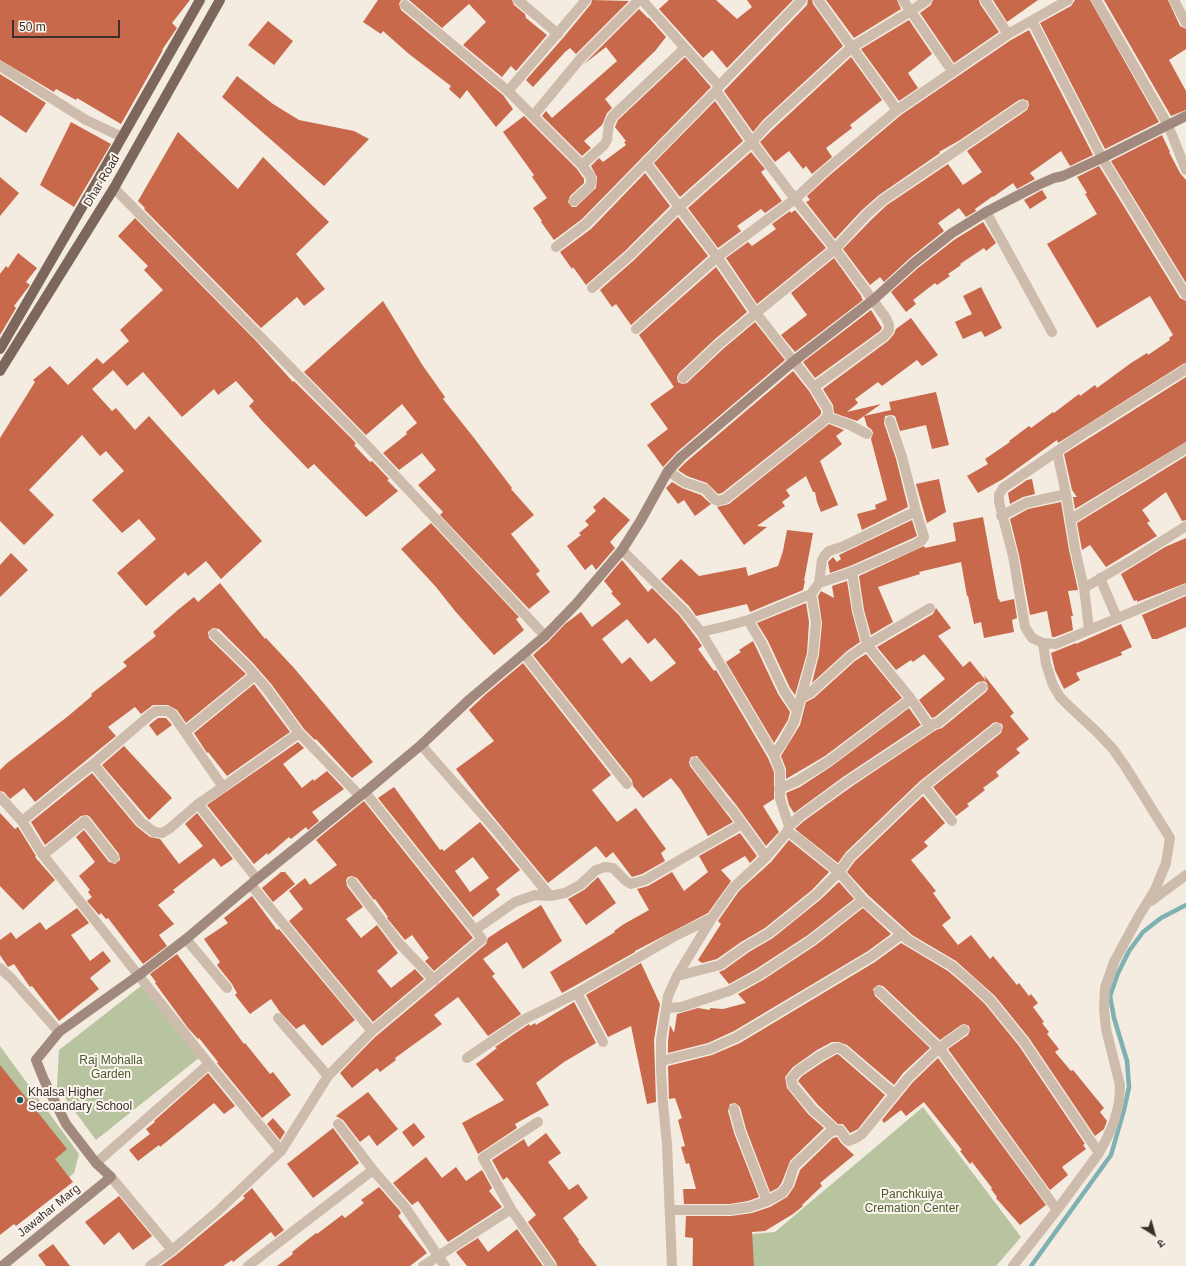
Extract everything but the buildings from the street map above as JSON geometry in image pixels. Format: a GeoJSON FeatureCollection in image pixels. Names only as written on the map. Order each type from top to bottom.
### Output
{"type":"FeatureCollection","features":[{"type":"Feature","properties":{"kind":"main road","name":"Dhar Road"},"geometry":{"type":"LineString","coordinates":[[0,349],[200,0]]}},
{"type":"Feature","properties":{"kind":"main road","name":"Dhar Road"},"geometry":{"type":"LineString","coordinates":[[0,371],[114,188],[220,0]]}},
{"type":"Feature","properties":{"kind":"street"},"geometry":{"type":"LineString","coordinates":[[518,0],[558,34]]}},
{"type":"Feature","properties":{"kind":"street"},"geometry":{"type":"LineString","coordinates":[[508,91],[586,0]]}},
{"type":"Feature","properties":{"kind":"street"},"geometry":{"type":"LineString","coordinates":[[533,116],[581,58],[640,0],[685,48],[717,88],[752,142],[835,249],[889,324],[889,330],[884,336],[814,387]]}},
{"type":"Feature","properties":{"kind":"street"},"geometry":{"type":"LineString","coordinates":[[556,247],[586,224],[802,0]]}},
{"type":"Feature","properties":{"kind":"street"},"geometry":{"type":"LineString","coordinates":[[818,0],[897,110]]}},
{"type":"Feature","properties":{"kind":"street"},"geometry":{"type":"LineString","coordinates":[[903,0],[952,71]]}},
{"type":"Feature","properties":{"kind":"street"},"geometry":{"type":"LineString","coordinates":[[592,288],[629,256],[679,207],[752,142],[767,126],[852,47],[927,0]]}},
{"type":"Feature","properties":{"kind":"street"},"geometry":{"type":"LineString","coordinates":[[985,0],[1008,34]]}},
{"type":"Feature","properties":{"kind":"street"},"geometry":{"type":"LineString","coordinates":[[636,329],[717,257],[795,199],[826,170],[897,110],[1008,34],[1068,0]]}},
{"type":"Feature","properties":{"kind":"street"},"geometry":{"type":"LineString","coordinates":[[1096,0],[1168,125],[1186,170]]}},
{"type":"Feature","properties":{"kind":"street"},"geometry":{"type":"LineString","coordinates":[[1174,0],[1186,23]]}},
{"type":"Feature","properties":{"kind":"street"},"geometry":{"type":"LineString","coordinates":[[405,4],[508,91],[582,165],[591,177],[591,182],[590,186],[574,201]]}},
{"type":"Feature","properties":{"kind":"street"},"geometry":{"type":"LineString","coordinates":[[1032,21],[1102,158],[1186,294]]}},
{"type":"Feature","properties":{"kind":"street"},"geometry":{"type":"LineString","coordinates":[[582,165],[608,140],[609,123],[613,116],[685,48]]}},
{"type":"Feature","properties":{"kind":"street"},"geometry":{"type":"LineString","coordinates":[[0,66],[86,120],[122,138]]}},
{"type":"Feature","properties":{"kind":"street"},"geometry":{"type":"LineString","coordinates":[[683,378],[719,344],[835,249],[867,214],[883,200],[1023,105]]}},
{"type":"Feature","properties":{"kind":"street"},"geometry":{"type":"LineString","coordinates":[[172,1250],[112,1177],[96,1163],[66,1124],[44,1080],[36,1060],[59,1032],[139,975],[186,939],[363,794],[421,745],[470,699],[545,636],[576,604],[622,550],[641,520],[668,471],[696,443],[794,361],[873,300],[914,263],[952,233],[986,212],[1038,185],[1054,178],[1064,176],[1186,116]]}},
{"type":"Feature","properties":{"kind":"street"},"geometry":{"type":"LineString","coordinates":[[646,163],[717,257],[756,313],[814,387],[827,408],[827,417],[794,445],[722,500],[718,501],[705,489],[684,482],[668,471]]}},
{"type":"Feature","properties":{"kind":"street"},"geometry":{"type":"LineString","coordinates":[[114,188],[420,500],[545,636]]}},
{"type":"Feature","properties":{"kind":"street"},"geometry":{"type":"LineString","coordinates":[[986,212],[1052,332]]}},
{"type":"Feature","properties":{"kind":"street"},"geometry":{"type":"LineString","coordinates":[[1186,369],[1081,435],[1003,488],[999,495],[1001,516],[1012,556],[1025,627],[1032,638],[1043,643],[1056,644],[1186,589]]}},
{"type":"Feature","properties":{"kind":"street"},"geometry":{"type":"LineString","coordinates":[[827,417],[850,425],[868,434]]}},
{"type":"Feature","properties":{"kind":"street"},"geometry":{"type":"LineString","coordinates":[[819,583],[852,572],[916,544],[922,540],[924,536],[902,457],[890,421]]}},
{"type":"Feature","properties":{"kind":"street"},"geometry":{"type":"LineString","coordinates":[[1070,520],[1186,448]]}},
{"type":"Feature","properties":{"kind":"street"},"geometry":{"type":"LineString","coordinates":[[1057,452],[1075,549],[1084,588],[1089,629]]}},
{"type":"Feature","properties":{"kind":"street"},"geometry":{"type":"LineString","coordinates":[[1001,516],[1026,503],[1066,494]]}},
{"type":"Feature","properties":{"kind":"street"},"geometry":{"type":"LineString","coordinates":[[701,632],[748,620],[811,594],[819,583],[824,555],[916,510]]}},
{"type":"Feature","properties":{"kind":"street"},"geometry":{"type":"LineString","coordinates":[[1084,588],[1186,526]]}},
{"type":"Feature","properties":{"kind":"street"},"geometry":{"type":"LineString","coordinates":[[622,550],[684,611],[701,632],[774,755],[780,771],[780,799],[788,829],[839,872],[863,900],[908,940],[952,966],[990,1000],[1024,1042],[1099,1152]]}},
{"type":"Feature","properties":{"kind":"street"},"geometry":{"type":"LineString","coordinates":[[852,572],[858,611],[867,645],[911,699],[930,727]]}},
{"type":"Feature","properties":{"kind":"street"},"geometry":{"type":"LineString","coordinates":[[1100,578],[1117,618]]}},
{"type":"Feature","properties":{"kind":"street"},"geometry":{"type":"LineString","coordinates":[[774,755],[794,722],[813,654],[816,622],[811,594]]}},
{"type":"Feature","properties":{"kind":"street"},"geometry":{"type":"LineString","coordinates":[[802,697],[810,692],[850,656],[930,608]]}},
{"type":"Feature","properties":{"kind":"street"},"geometry":{"type":"LineString","coordinates":[[748,620],[762,644],[784,691],[797,711]]}},
{"type":"Feature","properties":{"kind":"street"},"geometry":{"type":"LineString","coordinates":[[150,1266],[172,1250],[217,1212],[280,1150],[328,1076],[372,1031],[482,939],[363,794],[299,733],[255,675],[214,634]]}},
{"type":"Feature","properties":{"kind":"street"},"geometry":{"type":"LineString","coordinates":[[1013,1266],[1057,1210],[1099,1152],[1114,1122],[1119,1103],[1120,1084],[1106,1029],[1104,1009],[1105,988],[1114,962],[1155,890],[1166,863],[1170,838],[1126,766],[1113,749],[1060,697],[1053,685],[1046,664],[1043,643]]}},
{"type":"Feature","properties":{"kind":"street"},"geometry":{"type":"LineString","coordinates":[[524,654],[627,784]]}},
{"type":"Feature","properties":{"kind":"street"},"geometry":{"type":"LineString","coordinates":[[185,732],[255,675]]}},
{"type":"Feature","properties":{"kind":"street"},"geometry":{"type":"LineString","coordinates":[[672,1266],[667,1144],[662,1104],[661,1040],[668,996],[677,976],[712,918],[734,887],[766,857],[800,816],[847,782],[933,724],[938,723],[982,687]]}},
{"type":"Feature","properties":{"kind":"street"},"geometry":{"type":"LineString","coordinates":[[780,789],[797,781],[829,761],[911,699]]}},
{"type":"Feature","properties":{"kind":"street"},"geometry":{"type":"LineString","coordinates":[[22,821],[156,711],[168,711],[173,715],[223,787]]}},
{"type":"Feature","properties":{"kind":"street"},"geometry":{"type":"LineString","coordinates":[[677,976],[720,965],[745,946],[769,932],[793,914],[816,895],[839,872],[850,857],[924,786],[997,728]]}},
{"type":"Feature","properties":{"kind":"street"},"geometry":{"type":"LineString","coordinates":[[93,764],[141,822],[154,832],[162,833],[169,829],[198,804],[299,733]]}},
{"type":"Feature","properties":{"kind":"street"},"geometry":{"type":"LineString","coordinates":[[421,745],[497,831],[550,896]]}},
{"type":"Feature","properties":{"kind":"street"},"geometry":{"type":"LineString","coordinates":[[695,762],[766,857]]}},
{"type":"Feature","properties":{"kind":"street"},"geometry":{"type":"LineString","coordinates":[[924,786],[952,821]]}},
{"type":"Feature","properties":{"kind":"street"},"geometry":{"type":"LineString","coordinates":[[0,797],[22,821],[43,855],[209,1064],[280,1150]]}},
{"type":"Feature","properties":{"kind":"street"},"geometry":{"type":"LineString","coordinates":[[198,804],[254,882],[372,1031]]}},
{"type":"Feature","properties":{"kind":"street"},"geometry":{"type":"LineString","coordinates":[[43,855],[85,821],[114,858]]}},
{"type":"Feature","properties":{"kind":"street"},"geometry":{"type":"LineString","coordinates":[[475,930],[515,902],[535,895],[550,896],[565,893],[580,885],[596,870],[605,867],[613,868],[631,884],[645,880],[742,824]]}},
{"type":"Feature","properties":{"kind":"street"},"geometry":{"type":"LineString","coordinates":[[1146,904],[1186,875]]}},
{"type":"Feature","properties":{"kind":"street"},"geometry":{"type":"LineString","coordinates":[[352,882],[398,942],[434,980]]}},
{"type":"Feature","properties":{"kind":"street"},"geometry":{"type":"LineString","coordinates":[[666,1008],[680,1007],[729,992],[759,975],[806,944],[863,900]]}},
{"type":"Feature","properties":{"kind":"street"},"geometry":{"type":"LineString","coordinates":[[467,1058],[523,1020],[577,993],[677,935],[712,918]]}},
{"type":"Feature","properties":{"kind":"street"},"geometry":{"type":"LineString","coordinates":[[661,1061],[710,1049],[737,1037],[872,956],[902,934]]}},
{"type":"Feature","properties":{"kind":"street"},"geometry":{"type":"LineString","coordinates":[[186,939],[227,988]]}},
{"type":"Feature","properties":{"kind":"street"},"geometry":{"type":"LineString","coordinates":[[0,968],[11,978],[59,1032]]}},
{"type":"Feature","properties":{"kind":"street"},"geometry":{"type":"LineString","coordinates":[[879,991],[939,1048],[1057,1210]]}},
{"type":"Feature","properties":{"kind":"street"},"geometry":{"type":"LineString","coordinates":[[577,993],[603,1042]]}},
{"type":"Feature","properties":{"kind":"street"},"geometry":{"type":"LineString","coordinates":[[278,1018],[328,1076]]}},
{"type":"Feature","properties":{"kind":"street"},"geometry":{"type":"LineString","coordinates":[[894,1094],[839,1048],[835,1048],[820,1056],[798,1071],[791,1079],[793,1086],[813,1110],[836,1130],[840,1130],[849,1141],[862,1134],[908,1078],[939,1048],[964,1030]]}},
{"type":"Feature","properties":{"kind":"street"},"geometry":{"type":"LineString","coordinates":[[96,1163],[209,1064]]}},
{"type":"Feature","properties":{"kind":"street"},"geometry":{"type":"LineString","coordinates":[[734,1109],[740,1131],[767,1201]]}},
{"type":"Feature","properties":{"kind":"street"},"geometry":{"type":"LineString","coordinates":[[538,1122],[483,1158],[511,1208],[550,1266]]}},
{"type":"Feature","properties":{"kind":"street"},"geometry":{"type":"LineString","coordinates":[[338,1124],[373,1170],[405,1207],[445,1266]]}},
{"type":"Feature","properties":{"kind":"street"},"geometry":{"type":"LineString","coordinates":[[670,1210],[730,1210],[750,1207],[767,1201],[782,1193],[788,1185],[794,1166],[830,1132],[836,1130]]}},
{"type":"Feature","properties":{"kind":"street"},"geometry":{"type":"LineString","coordinates":[[248,1266],[373,1170]]}},
{"type":"Feature","properties":{"kind":"street","name":"Jawahar Marg"},"geometry":{"type":"LineString","coordinates":[[2,1266],[112,1177]]}},
{"type":"Feature","properties":{"kind":"street"},"geometry":{"type":"LineString","coordinates":[[423,1266],[511,1208]]}},
{"type":"Feature","properties":{"kind":"green space","name":"Raj Mohalla Garden"},"geometry":{"type":"Polygon","coordinates":[[[141,986],[200,1057],[96,1140],[57,1087],[59,1050],[141,986]]]}},
{"type":"Feature","properties":{"kind":"green space","name":"Khalsa Higher Secoandary School"},"geometry":{"type":"Polygon","coordinates":[[[0,1046],[79,1154],[74,1173],[0,1233],[0,1046]]]}},
{"type":"Feature","properties":{"kind":"green space","name":"Panchkuiya Cremation Center"},"geometry":{"type":"Polygon","coordinates":[[[923,1107],[1021,1237],[996,1266],[692,1266],[693,1239],[775,1232],[923,1107]]]}},
{"type":"Feature","properties":{"kind":"waterway"},"geometry":{"type":"LineString","coordinates":[[1031,1266],[1111,1155],[1129,1087],[1127,1061],[1114,1018],[1110,996],[1118,973],[1129,951],[1143,932],[1161,918],[1186,905]]}},
{"type":"Feature","properties":{"kind":"place","name":"Khalsa Higher Secoandary School"},"geometry":{"type":"Point","coordinates":[20,1100]}}]}
